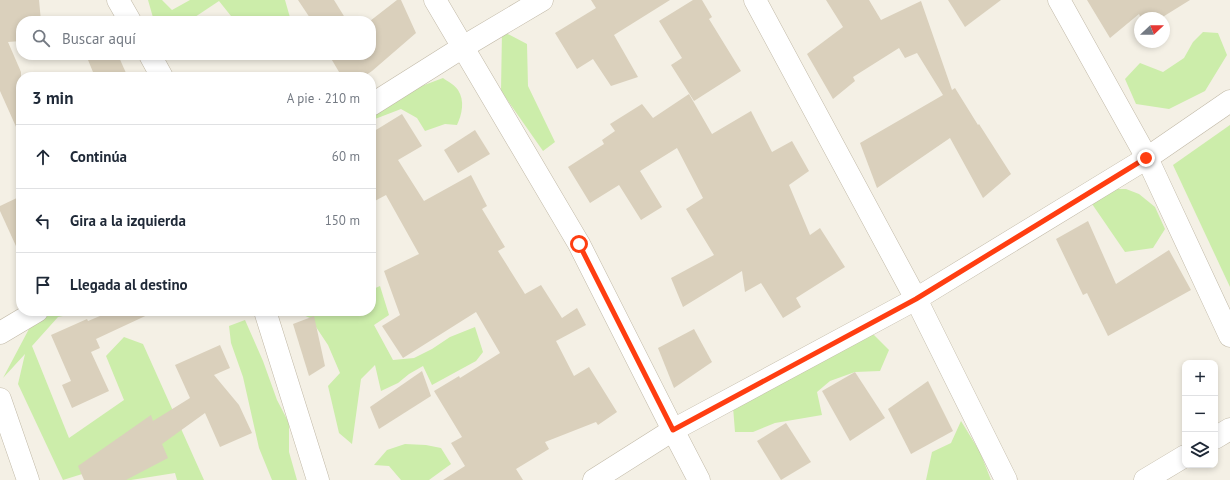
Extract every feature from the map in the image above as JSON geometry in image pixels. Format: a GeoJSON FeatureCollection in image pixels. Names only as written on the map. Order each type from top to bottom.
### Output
{"type":"FeatureCollection","features":[{"type":"Feature","properties":{"kind":"street"},"geometry":{"type":"LineString","coordinates":[[118,0],[127,16]]}},
{"type":"Feature","properties":{"kind":"street"},"geometry":{"type":"LineString","coordinates":[[435,0],[579,244],[699,480]]}},
{"type":"Feature","properties":{"kind":"street"},"geometry":{"type":"LineString","coordinates":[[376,102],[463,47],[542,0]]}},
{"type":"Feature","properties":{"kind":"street"},"geometry":{"type":"LineString","coordinates":[[755,0],[916,299],[1006,480]]}},
{"type":"Feature","properties":{"kind":"street"},"geometry":{"type":"LineString","coordinates":[[1060,0],[1146,158],[1230,336]]}},
{"type":"Feature","properties":{"kind":"street"},"geometry":{"type":"LineString","coordinates":[[153,60],[159,72]]}},
{"type":"Feature","properties":{"kind":"street"},"geometry":{"type":"LineString","coordinates":[[594,480],[673,430],[916,299],[1146,158],[1230,101]]}},
{"type":"Feature","properties":{"kind":"street"},"geometry":{"type":"LineString","coordinates":[[0,333],[29,316]]}},
{"type":"Feature","properties":{"kind":"street"},"geometry":{"type":"LineString","coordinates":[[267,316],[318,480]]}},
{"type":"Feature","properties":{"kind":"street"},"geometry":{"type":"LineString","coordinates":[[0,399],[28,480]]}},
{"type":"Feature","properties":{"kind":"street"},"geometry":{"type":"LineString","coordinates":[[1218,436],[1230,429]]}},
{"type":"Feature","properties":{"kind":"street"},"geometry":{"type":"LineString","coordinates":[[1145,480],[1182,458]]}},
{"type":"Feature","properties":{"kind":"green space"},"geometry":{"type":"Polygon","coordinates":[[[148,0],[162,0],[172,10],[190,0],[285,0],[290,16],[231,16],[219,1],[196,16],[153,16],[148,0]]]}},
{"type":"Feature","properties":{"kind":"green space"},"geometry":{"type":"Polygon","coordinates":[[[502,31],[527,44],[528,86],[555,142],[543,151],[501,91],[502,31]]]}},
{"type":"Feature","properties":{"kind":"green space"},"geometry":{"type":"Polygon","coordinates":[[[1203,32],[1218,33],[1227,55],[1205,91],[1169,109],[1136,104],[1125,79],[1140,63],[1163,72],[1184,58],[1193,42],[1203,32]]]}},
{"type":"Feature","properties":{"kind":"green space"},"geometry":{"type":"Polygon","coordinates":[[[443,78],[457,88],[462,99],[461,112],[457,125],[445,124],[425,131],[417,118],[401,109],[376,119],[376,107],[387,99],[443,78]]]}},
{"type":"Feature","properties":{"kind":"green space"},"geometry":{"type":"Polygon","coordinates":[[[1230,125],[1230,287],[1173,165],[1230,125]]]}},
{"type":"Feature","properties":{"kind":"green space"},"geometry":{"type":"Polygon","coordinates":[[[1110,189],[1126,189],[1139,194],[1155,207],[1165,229],[1153,248],[1125,252],[1090,201],[1110,189]]]}},
{"type":"Feature","properties":{"kind":"green space"},"geometry":{"type":"Polygon","coordinates":[[[380,286],[389,315],[374,325],[393,360],[414,358],[432,349],[450,337],[475,327],[483,352],[476,361],[432,385],[423,366],[409,374],[398,383],[381,391],[375,365],[361,379],[352,444],[339,433],[328,386],[340,373],[328,345],[310,318],[305,316],[376,316],[376,288],[380,286]]]}},
{"type":"Feature","properties":{"kind":"green space"},"geometry":{"type":"Polygon","coordinates":[[[46,316],[63,316],[58,317],[32,346],[69,438],[124,400],[106,356],[124,337],[143,344],[204,480],[177,480],[175,473],[123,480],[111,465],[63,480],[18,384],[25,354],[3,378],[30,327],[46,316]]]}},
{"type":"Feature","properties":{"kind":"green space"},"geometry":{"type":"Polygon","coordinates":[[[245,320],[263,361],[277,400],[289,423],[289,452],[297,480],[272,480],[259,448],[243,377],[231,343],[229,326],[245,320]]]}},
{"type":"Feature","properties":{"kind":"green space"},"geometry":{"type":"Polygon","coordinates":[[[872,333],[889,350],[880,371],[855,372],[830,381],[817,392],[822,415],[775,423],[753,432],[735,432],[733,407],[872,333]]]}},
{"type":"Feature","properties":{"kind":"green space"},"geometry":{"type":"Polygon","coordinates":[[[961,421],[980,452],[991,480],[926,480],[932,452],[951,443],[961,421]]]}},
{"type":"Feature","properties":{"kind":"green space"},"geometry":{"type":"Polygon","coordinates":[[[405,444],[426,445],[441,448],[451,464],[429,480],[401,480],[389,466],[374,465],[387,450],[405,444]]]}},
{"type":"Feature","properties":{"kind":"building"},"geometry":{"type":"Polygon","coordinates":[[[0,0],[39,0],[41,16],[16,16],[16,41],[8,42],[21,72],[16,72],[16,127],[0,91],[0,0]]]}},
{"type":"Feature","properties":{"kind":"building"},"geometry":{"type":"Polygon","coordinates":[[[298,0],[334,0],[344,16],[309,16],[298,0]]]}},
{"type":"Feature","properties":{"kind":"building"},"geometry":{"type":"Polygon","coordinates":[[[397,0],[401,0],[416,33],[370,72],[339,72],[332,60],[376,60],[376,16],[397,0]]]}},
{"type":"Feature","properties":{"kind":"building"},"geometry":{"type":"Polygon","coordinates":[[[591,0],[670,0],[614,35],[638,77],[611,86],[593,59],[577,69],[555,33],[596,8],[591,0]]]}},
{"type":"Feature","properties":{"kind":"building"},"geometry":{"type":"Polygon","coordinates":[[[693,0],[702,0],[712,17],[709,19],[741,71],[694,101],[671,65],[682,58],[659,21],[693,0]]]}},
{"type":"Feature","properties":{"kind":"building"},"geometry":{"type":"Polygon","coordinates":[[[826,0],[869,0],[881,20],[921,1],[952,90],[955,88],[1011,174],[983,198],[950,138],[877,188],[860,143],[943,95],[917,53],[905,58],[899,48],[853,77],[855,81],[833,99],[807,54],[843,27],[826,0]]]}},
{"type":"Feature","properties":{"kind":"building"},"geometry":{"type":"Polygon","coordinates":[[[948,0],[1001,0],[965,27],[948,0]]]}},
{"type":"Feature","properties":{"kind":"building"},"geometry":{"type":"Polygon","coordinates":[[[1087,0],[1190,0],[1170,12],[1134,12],[1134,18],[1110,38],[1087,0]]]}},
{"type":"Feature","properties":{"kind":"building"},"geometry":{"type":"Polygon","coordinates":[[[88,60],[120,60],[126,72],[93,72],[88,60]]]}},
{"type":"Feature","properties":{"kind":"building"},"geometry":{"type":"Polygon","coordinates":[[[689,94],[712,134],[751,111],[772,152],[792,141],[809,171],[789,185],[810,235],[820,228],[845,267],[796,298],[801,307],[783,318],[761,283],[745,292],[742,271],[683,307],[671,278],[714,255],[686,209],[703,198],[677,148],[640,171],[662,207],[641,220],[619,185],[590,203],[568,167],[604,144],[602,140],[615,131],[610,124],[642,104],[653,118],[689,94]]]}},
{"type":"Feature","properties":{"kind":"building"},"geometry":{"type":"Polygon","coordinates":[[[402,114],[422,146],[398,160],[424,201],[471,175],[487,206],[482,209],[505,247],[498,251],[525,294],[541,285],[562,318],[577,308],[586,325],[556,341],[574,376],[589,367],[617,412],[598,425],[596,422],[545,442],[549,449],[516,469],[523,480],[443,480],[465,466],[451,443],[462,437],[434,391],[459,376],[460,378],[500,353],[476,312],[403,358],[382,326],[400,315],[384,271],[419,254],[386,195],[376,200],[376,130],[402,114]]]}},
{"type":"Feature","properties":{"kind":"building"},"geometry":{"type":"Polygon","coordinates":[[[475,130],[490,154],[458,173],[444,150],[475,130]]]}},
{"type":"Feature","properties":{"kind":"building"},"geometry":{"type":"Polygon","coordinates":[[[16,198],[16,246],[0,211],[0,206],[16,198]]]}},
{"type":"Feature","properties":{"kind":"building"},"geometry":{"type":"Polygon","coordinates":[[[1088,221],[1116,284],[1169,250],[1191,290],[1108,336],[1087,293],[1083,295],[1056,239],[1088,221]]]}},
{"type":"Feature","properties":{"kind":"building"},"geometry":{"type":"Polygon","coordinates":[[[100,316],[145,316],[96,339],[100,348],[91,352],[109,391],[72,408],[62,385],[71,381],[51,335],[87,319],[88,321],[100,316]]]}},
{"type":"Feature","properties":{"kind":"building"},"geometry":{"type":"Polygon","coordinates":[[[314,316],[325,366],[309,376],[293,324],[314,316]]]}},
{"type":"Feature","properties":{"kind":"building"},"geometry":{"type":"Polygon","coordinates":[[[694,329],[712,362],[674,388],[658,348],[694,329]]]}},
{"type":"Feature","properties":{"kind":"building"},"geometry":{"type":"Polygon","coordinates":[[[220,345],[230,368],[214,375],[239,405],[252,433],[220,447],[205,413],[162,444],[168,458],[126,480],[84,480],[78,466],[151,415],[153,421],[190,398],[175,365],[220,345]]]}},
{"type":"Feature","properties":{"kind":"building"},"geometry":{"type":"Polygon","coordinates":[[[422,371],[431,396],[379,429],[370,407],[422,371]]]}},
{"type":"Feature","properties":{"kind":"building"},"geometry":{"type":"Polygon","coordinates":[[[855,372],[885,418],[850,441],[822,391],[855,372]]]}},
{"type":"Feature","properties":{"kind":"building"},"geometry":{"type":"Polygon","coordinates":[[[928,381],[953,431],[911,454],[888,409],[928,381]]]}},
{"type":"Feature","properties":{"kind":"building"},"geometry":{"type":"Polygon","coordinates":[[[786,423],[811,462],[781,480],[757,441],[786,423]]]}},
{"type":"Feature","properties":{"kind":"route"},"geometry":{"type":"LineString","coordinates":[[579,244],[673,430],[916,299],[1146,158]]}}]}
